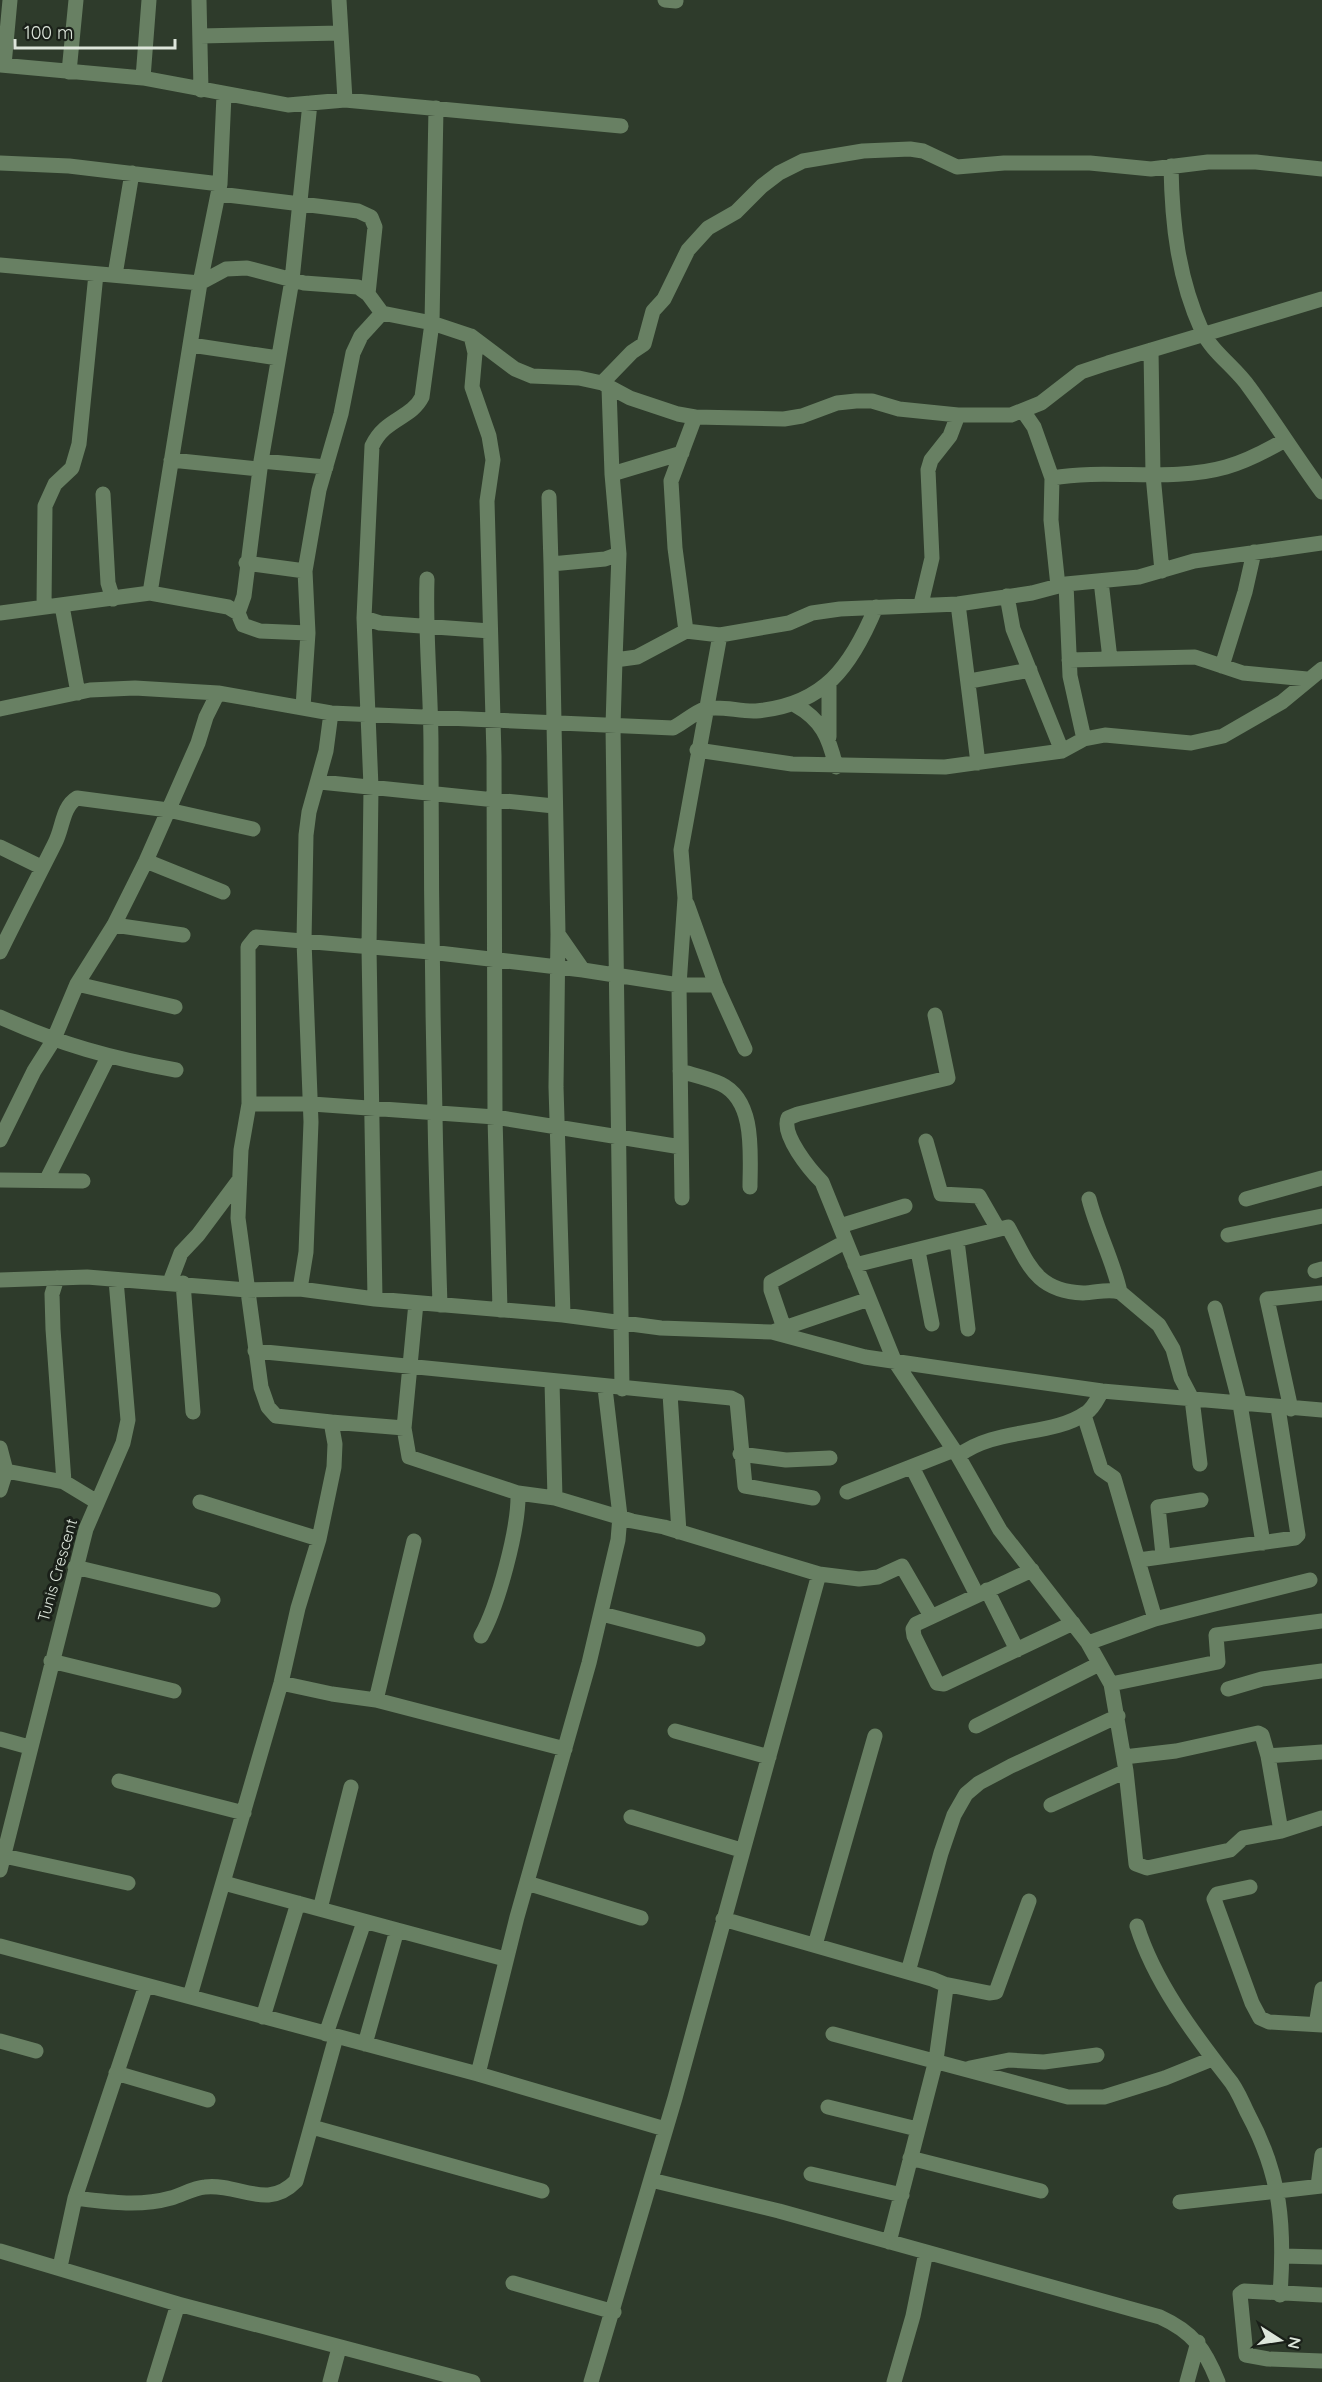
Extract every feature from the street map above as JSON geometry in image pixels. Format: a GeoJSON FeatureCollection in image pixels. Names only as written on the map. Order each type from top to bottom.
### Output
{"type":"FeatureCollection","features":[{"type":"Feature","properties":{"kind":"street"},"geometry":{"type":"LineString","coordinates":[[10,0],[2,65],[143,78],[288,105],[345,100],[540,121],[621,126]]}},
{"type":"Feature","properties":{"kind":"street"},"geometry":{"type":"LineString","coordinates":[[69,72],[76,0]]}},
{"type":"Feature","properties":{"kind":"street"},"geometry":{"type":"LineString","coordinates":[[143,78],[149,0]]}},
{"type":"Feature","properties":{"kind":"street"},"geometry":{"type":"LineString","coordinates":[[199,0],[201,90]]}},
{"type":"Feature","properties":{"kind":"street"},"geometry":{"type":"LineString","coordinates":[[339,0],[345,100]]}},
{"type":"Feature","properties":{"kind":"street"},"geometry":{"type":"LineString","coordinates":[[665,0],[676,1]]}},
{"type":"Feature","properties":{"kind":"street"},"geometry":{"type":"LineString","coordinates":[[200,36],[341,33]]}},
{"type":"Feature","properties":{"kind":"street"},"geometry":{"type":"LineString","coordinates":[[150,593],[200,283],[220,189],[224,94]]}},
{"type":"Feature","properties":{"kind":"street"},"geometry":{"type":"LineString","coordinates":[[238,613],[244,596],[246,563],[260,465],[292,280],[310,103]]}},
{"type":"Feature","properties":{"kind":"street"},"geometry":{"type":"LineString","coordinates":[[375,1299],[369,948],[371,787],[364,618],[372,446],[378,432],[417,407],[422,397],[432,323],[436,108]]}},
{"type":"Feature","properties":{"kind":"street"},"geometry":{"type":"LineString","coordinates":[[622,1389],[613,726],[619,554],[605,386],[632,352],[644,344],[653,311],[664,299],[688,250],[708,228],[736,212],[779,173],[803,161],[863,151],[910,149],[923,151],[957,167],[1004,163],[1090,163],[1151,169],[1208,162],[1256,162],[1322,169]]}},
{"type":"Feature","properties":{"kind":"street"},"geometry":{"type":"LineString","coordinates":[[0,163],[69,166],[132,173],[299,204],[358,211],[371,217],[375,227],[368,294]]}},
{"type":"Feature","properties":{"kind":"street"},"geometry":{"type":"LineString","coordinates":[[1171,166],[1172,221],[1179,261],[1186,291],[1203,334],[1248,386],[1322,492]]}},
{"type":"Feature","properties":{"kind":"street"},"geometry":{"type":"LineString","coordinates":[[115,275],[132,173]]}},
{"type":"Feature","properties":{"kind":"street"},"geometry":{"type":"LineString","coordinates":[[0,265],[200,283],[226,269],[247,268],[304,283],[358,287],[368,294],[382,313],[432,323],[471,336],[515,369],[532,376],[579,378],[678,414],[695,417],[784,418],[802,416],[837,403],[856,400],[872,401],[899,409],[958,415],[1011,415],[1041,403],[1081,372],[1322,299]]}},
{"type":"Feature","properties":{"kind":"street"},"geometry":{"type":"LineString","coordinates":[[44,607],[45,506],[55,484],[72,468],[79,444],[96,274]]}},
{"type":"Feature","properties":{"kind":"street"},"geometry":{"type":"LineString","coordinates":[[300,1289],[306,1252],[312,1104],[304,941],[306,835],[309,812],[320,782],[319,710],[308,633],[305,571],[326,467],[341,414],[353,353],[361,336],[382,313]]}},
{"type":"Feature","properties":{"kind":"street"},"geometry":{"type":"LineString","coordinates":[[471,336],[476,353],[472,387],[489,436],[493,460],[488,501],[494,800],[495,1117],[500,1310]]}},
{"type":"Feature","properties":{"kind":"street"},"geometry":{"type":"LineString","coordinates":[[191,345],[278,358]]}},
{"type":"Feature","properties":{"kind":"street"},"geometry":{"type":"LineString","coordinates":[[1151,350],[1153,475],[1162,571]]}},
{"type":"Feature","properties":{"kind":"street"},"geometry":{"type":"LineString","coordinates":[[1023,411],[1038,436],[1052,478],[1051,520],[1062,585],[1070,676],[1084,739]]}},
{"type":"Feature","properties":{"kind":"street"},"geometry":{"type":"LineString","coordinates":[[921,604],[932,558],[928,470],[931,460],[950,436],[958,415]]}},
{"type":"Feature","properties":{"kind":"street"},"geometry":{"type":"LineString","coordinates":[[686,631],[671,480],[695,417]]}},
{"type":"Feature","properties":{"kind":"street"},"geometry":{"type":"LineString","coordinates":[[1052,478],[1073,474],[1190,473],[1225,468],[1251,459],[1285,440]]}},
{"type":"Feature","properties":{"kind":"street"},"geometry":{"type":"LineString","coordinates":[[612,474],[682,453]]}},
{"type":"Feature","properties":{"kind":"street"},"geometry":{"type":"LineString","coordinates":[[171,460],[326,467]]}},
{"type":"Feature","properties":{"kind":"street"},"geometry":{"type":"LineString","coordinates":[[103,494],[108,583],[113,599]]}},
{"type":"Feature","properties":{"kind":"street"},"geometry":{"type":"LineString","coordinates":[[549,497],[558,934],[557,1128],[563,1316]]}},
{"type":"Feature","properties":{"kind":"street"},"geometry":{"type":"LineString","coordinates":[[615,660],[637,657],[686,631],[720,634],[789,622],[831,610],[958,604],[1062,585],[1139,577],[1194,561],[1322,543]]}},
{"type":"Feature","properties":{"kind":"street"},"geometry":{"type":"LineString","coordinates":[[1222,666],[1245,592],[1254,552]]}},
{"type":"Feature","properties":{"kind":"street"},"geometry":{"type":"LineString","coordinates":[[551,564],[605,559],[619,554]]}},
{"type":"Feature","properties":{"kind":"street"},"geometry":{"type":"LineString","coordinates":[[246,563],[305,571]]}},
{"type":"Feature","properties":{"kind":"street"},"geometry":{"type":"LineString","coordinates":[[427,579],[426,627],[431,717],[430,952],[440,1305]]}},
{"type":"Feature","properties":{"kind":"street"},"geometry":{"type":"LineString","coordinates":[[1101,581],[1110,659]]}},
{"type":"Feature","properties":{"kind":"street"},"geometry":{"type":"LineString","coordinates":[[0,613],[150,593],[228,606],[238,613],[243,625],[260,631],[308,633]]}},
{"type":"Feature","properties":{"kind":"street"},"geometry":{"type":"LineString","coordinates":[[1007,596],[1013,629],[1062,751]]}},
{"type":"Feature","properties":{"kind":"street"},"geometry":{"type":"LineString","coordinates":[[958,604],[970,681],[978,763]]}},
{"type":"Feature","properties":{"kind":"street"},"geometry":{"type":"LineString","coordinates":[[62,606],[78,693]]}},
{"type":"Feature","properties":{"kind":"street"},"geometry":{"type":"LineString","coordinates":[[0,709],[78,693],[135,688],[218,693],[319,710],[674,728],[705,709],[754,711],[795,705],[829,682],[865,634],[876,607]]}},
{"type":"Feature","properties":{"kind":"street"},"geometry":{"type":"LineString","coordinates":[[364,618],[380,623],[490,631]]}},
{"type":"Feature","properties":{"kind":"street"},"geometry":{"type":"LineString","coordinates":[[682,1198],[679,985],[685,898],[681,850],[697,750],[720,634]]}},
{"type":"Feature","properties":{"kind":"street"},"geometry":{"type":"LineString","coordinates":[[1069,660],[1195,657],[1243,673],[1307,679]]}},
{"type":"Feature","properties":{"kind":"street"},"geometry":{"type":"LineString","coordinates":[[697,750],[768,762],[836,767],[882,764],[945,767],[1062,751],[1084,739],[1105,735],[1191,743],[1223,736],[1282,702],[1307,679],[1322,669]]}},
{"type":"Feature","properties":{"kind":"street"},"geometry":{"type":"LineString","coordinates":[[970,681],[1030,670]]}},
{"type":"Feature","properties":{"kind":"street"},"geometry":{"type":"LineString","coordinates":[[829,682],[829,737],[836,767]]}},
{"type":"Feature","properties":{"kind":"street"},"geometry":{"type":"LineString","coordinates":[[0,1140],[34,1071],[53,1041],[77,984],[114,925],[146,861],[218,693]]}},
{"type":"Feature","properties":{"kind":"street"},"geometry":{"type":"LineString","coordinates":[[795,705],[815,718],[829,737]]}},
{"type":"Feature","properties":{"kind":"street"},"geometry":{"type":"LineString","coordinates":[[320,782],[554,806]]}},
{"type":"Feature","properties":{"kind":"street"},"geometry":{"type":"LineString","coordinates":[[0,952],[41,867],[56,842],[68,805],[77,798],[168,810],[253,829]]}},
{"type":"Feature","properties":{"kind":"street"},"geometry":{"type":"LineString","coordinates":[[0,847],[41,867]]}},
{"type":"Feature","properties":{"kind":"street"},"geometry":{"type":"LineString","coordinates":[[146,861],[223,892]]}},
{"type":"Feature","properties":{"kind":"street"},"geometry":{"type":"LineString","coordinates":[[685,898],[716,985],[745,1049]]}},
{"type":"Feature","properties":{"kind":"street"},"geometry":{"type":"LineString","coordinates":[[114,925],[183,935]]}},
{"type":"Feature","properties":{"kind":"street"},"geometry":{"type":"LineString","coordinates":[[558,934],[583,970]]}},
{"type":"Feature","properties":{"kind":"street"},"geometry":{"type":"LineString","coordinates":[[404,1428],[276,1416],[264,1399],[255,1351],[238,1218],[239,1180],[249,1104],[248,947],[255,937],[430,952],[583,970],[679,985],[716,985]]}},
{"type":"Feature","properties":{"kind":"street"},"geometry":{"type":"LineString","coordinates":[[77,984],[175,1007]]}},
{"type":"Feature","properties":{"kind":"street"},"geometry":{"type":"LineString","coordinates":[[935,1015],[948,1078],[788,1118],[786,1132],[809,1168],[822,1182],[894,1360],[956,1453],[1000,1530],[1088,1642],[1111,1684],[1125,1764],[1136,1864],[1141,1868],[1230,1850],[1235,1848],[1243,1838],[1281,1831],[1322,1818]]}},
{"type":"Feature","properties":{"kind":"street"},"geometry":{"type":"LineString","coordinates":[[0,1017],[53,1041],[108,1057],[176,1070]]}},
{"type":"Feature","properties":{"kind":"street"},"geometry":{"type":"LineString","coordinates":[[47,1179],[108,1057]]}},
{"type":"Feature","properties":{"kind":"street"},"geometry":{"type":"LineString","coordinates":[[680,1071],[722,1085],[737,1097],[746,1117],[750,1187]]}},
{"type":"Feature","properties":{"kind":"street"},"geometry":{"type":"LineString","coordinates":[[249,1104],[312,1104],[495,1117],[681,1147]]}},
{"type":"Feature","properties":{"kind":"street"},"geometry":{"type":"LineString","coordinates":[[926,1141],[941,1194],[979,1196],[998,1229]]}},
{"type":"Feature","properties":{"kind":"street"},"geometry":{"type":"LineString","coordinates":[[1246,1199],[1322,1178]]}},
{"type":"Feature","properties":{"kind":"street"},"geometry":{"type":"LineString","coordinates":[[0,1180],[83,1181]]}},
{"type":"Feature","properties":{"kind":"street"},"geometry":{"type":"LineString","coordinates":[[193,1412],[176,1283],[181,1253],[198,1235],[239,1180]]}},
{"type":"Feature","properties":{"kind":"street"},"geometry":{"type":"LineString","coordinates":[[1089,1199],[1105,1249],[1116,1274],[1120,1292]]}},
{"type":"Feature","properties":{"kind":"street"},"geometry":{"type":"LineString","coordinates":[[840,1226],[905,1206]]}},
{"type":"Feature","properties":{"kind":"street"},"geometry":{"type":"LineString","coordinates":[[1228,1235],[1322,1216]]}},
{"type":"Feature","properties":{"kind":"street"},"geometry":{"type":"LineString","coordinates":[[855,1265],[1008,1227],[1025,1263],[1054,1287],[1082,1293],[1112,1290],[1120,1292],[1159,1325],[1173,1349],[1181,1378],[1192,1399],[1200,1464]]}},
{"type":"Feature","properties":{"kind":"street"},"geometry":{"type":"LineString","coordinates":[[957,1241],[968,1329]]}},
{"type":"Feature","properties":{"kind":"street"},"geometry":{"type":"LineString","coordinates":[[778,1330],[771,1282],[845,1242]]}},
{"type":"Feature","properties":{"kind":"street"},"geometry":{"type":"LineString","coordinates":[[918,1251],[932,1324]]}},
{"type":"Feature","properties":{"kind":"street"},"geometry":{"type":"LineString","coordinates":[[53,1278],[53,1329],[64,1482]]}},
{"type":"Feature","properties":{"kind":"street"},"geometry":{"type":"LineString","coordinates":[[0,1280],[53,1278],[176,1283],[247,1290],[300,1289],[375,1299],[563,1316],[661,1328],[778,1330],[865,1357],[1102,1391],[1322,1410],[1322,1415]]}},
{"type":"Feature","properties":{"kind":"street","name":"Tunis Crescent"},"geometry":{"type":"LineString","coordinates":[[2,1863],[75,1567],[97,1502],[123,1443],[128,1420],[116,1280]]}},
{"type":"Feature","properties":{"kind":"street"},"geometry":{"type":"LineString","coordinates":[[1139,1560],[1295,1538],[1298,1535],[1285,1408],[1267,1299],[1322,1293]]}},
{"type":"Feature","properties":{"kind":"street"},"geometry":{"type":"LineString","coordinates":[[778,1330],[869,1299]]}},
{"type":"Feature","properties":{"kind":"street"},"geometry":{"type":"LineString","coordinates":[[416,1303],[412,1367],[404,1428],[409,1457],[518,1493],[555,1498],[819,1574],[859,1580],[878,1577],[902,1566],[931,1616]]}},
{"type":"Feature","properties":{"kind":"street"},"geometry":{"type":"LineString","coordinates":[[1215,1308],[1240,1404],[1263,1543]]}},
{"type":"Feature","properties":{"kind":"street"},"geometry":{"type":"LineString","coordinates":[[255,1351],[737,1401],[740,1454],[745,1486],[813,1498]]}},
{"type":"Feature","properties":{"kind":"street"},"geometry":{"type":"LineString","coordinates":[[552,1382],[555,1498]]}},
{"type":"Feature","properties":{"kind":"street"},"geometry":{"type":"LineString","coordinates":[[478,2074],[506,1959],[602,1614],[620,1516],[605,1388]]}},
{"type":"Feature","properties":{"kind":"street"},"geometry":{"type":"LineString","coordinates":[[847,1492],[994,1439],[1042,1429],[1084,1414],[1092,1408],[1102,1391]]}},
{"type":"Feature","properties":{"kind":"street"},"geometry":{"type":"LineString","coordinates":[[670,1394],[679,1532]]}},
{"type":"Feature","properties":{"kind":"street"},"geometry":{"type":"LineString","coordinates":[[1084,1414],[1101,1469],[1113,1478],[1155,1619]]}},
{"type":"Feature","properties":{"kind":"street"},"geometry":{"type":"LineString","coordinates":[[190,1996],[281,1683],[298,1608],[319,1539],[334,1467],[335,1444],[331,1422]]}},
{"type":"Feature","properties":{"kind":"street"},"geometry":{"type":"LineString","coordinates":[[0,1448],[6,1471],[0,1490]]}},
{"type":"Feature","properties":{"kind":"street"},"geometry":{"type":"LineString","coordinates":[[740,1454],[786,1460],[830,1458]]}},
{"type":"Feature","properties":{"kind":"street"},"geometry":{"type":"LineString","coordinates":[[912,1467],[982,1593],[1017,1650]]}},
{"type":"Feature","properties":{"kind":"street"},"geometry":{"type":"LineString","coordinates":[[6,1471],[64,1482],[97,1502]]}},
{"type":"Feature","properties":{"kind":"street"},"geometry":{"type":"LineString","coordinates":[[481,1636],[489,1621],[514,1531],[518,1512],[518,1493]]}},
{"type":"Feature","properties":{"kind":"street"},"geometry":{"type":"LineString","coordinates":[[1163,1555],[1158,1507],[1201,1500]]}},
{"type":"Feature","properties":{"kind":"street"},"geometry":{"type":"LineString","coordinates":[[200,1502],[319,1539]]}},
{"type":"Feature","properties":{"kind":"street"},"geometry":{"type":"LineString","coordinates":[[376,1700],[414,1541]]}},
{"type":"Feature","properties":{"kind":"street"},"geometry":{"type":"LineString","coordinates":[[75,1567],[213,1600]]}},
{"type":"Feature","properties":{"kind":"street"},"geometry":{"type":"LineString","coordinates":[[1032,1570],[916,1624],[913,1629],[937,1683],[944,1684],[1073,1623]]}},
{"type":"Feature","properties":{"kind":"street"},"geometry":{"type":"LineString","coordinates":[[591,2382],[614,2312],[819,1574]]}},
{"type":"Feature","properties":{"kind":"street"},"geometry":{"type":"LineString","coordinates":[[1088,1642],[1155,1619],[1310,1580]]}},
{"type":"Feature","properties":{"kind":"street"},"geometry":{"type":"LineString","coordinates":[[602,1614],[698,1639]]}},
{"type":"Feature","properties":{"kind":"street"},"geometry":{"type":"LineString","coordinates":[[1111,1684],[1218,1662],[1216,1635],[1285,1628],[1322,1621]]}},
{"type":"Feature","properties":{"kind":"street"},"geometry":{"type":"LineString","coordinates":[[51,1661],[174,1691]]}},
{"type":"Feature","properties":{"kind":"street"},"geometry":{"type":"LineString","coordinates":[[976,1726],[1099,1664]]}},
{"type":"Feature","properties":{"kind":"street"},"geometry":{"type":"LineString","coordinates":[[1228,1689],[1262,1679],[1322,1671]]}},
{"type":"Feature","properties":{"kind":"street"},"geometry":{"type":"LineString","coordinates":[[281,1683],[332,1694],[376,1700],[565,1749]]}},
{"type":"Feature","properties":{"kind":"street"},"geometry":{"type":"LineString","coordinates":[[908,1972],[941,1853],[954,1815],[966,1794],[1011,1766],[1118,1716]]}},
{"type":"Feature","properties":{"kind":"street"},"geometry":{"type":"LineString","coordinates":[[675,1731],[769,1757]]}},
{"type":"Feature","properties":{"kind":"street"},"geometry":{"type":"LineString","coordinates":[[1051,1805],[1125,1764],[1258,1733],[1262,1735],[1268,1756],[1281,1831]]}},
{"type":"Feature","properties":{"kind":"street"},"geometry":{"type":"LineString","coordinates":[[815,1945],[875,1736]]}},
{"type":"Feature","properties":{"kind":"street"},"geometry":{"type":"LineString","coordinates":[[0,1739],[29,1747]]}},
{"type":"Feature","properties":{"kind":"street"},"geometry":{"type":"LineString","coordinates":[[1268,1756],[1322,1752]]}},
{"type":"Feature","properties":{"kind":"street"},"geometry":{"type":"LineString","coordinates":[[119,1781],[244,1813]]}},
{"type":"Feature","properties":{"kind":"street"},"geometry":{"type":"LineString","coordinates":[[320,1909],[351,1787]]}},
{"type":"Feature","properties":{"kind":"street"},"geometry":{"type":"LineString","coordinates":[[631,1817],[741,1850]]}},
{"type":"Feature","properties":{"kind":"street"},"geometry":{"type":"LineString","coordinates":[[2,1863],[128,1884]]}},
{"type":"Feature","properties":{"kind":"street"},"geometry":{"type":"LineString","coordinates":[[224,1883],[506,1959]]}},
{"type":"Feature","properties":{"kind":"street"},"geometry":{"type":"LineString","coordinates":[[527,1883],[641,1918]]}},
{"type":"Feature","properties":{"kind":"street"},"geometry":{"type":"LineString","coordinates":[[1250,1887],[1217,1894],[1214,1899],[1252,2003],[1260,2018],[1269,2022],[1319,2025],[1322,1989]]}},
{"type":"Feature","properties":{"kind":"street"},"geometry":{"type":"LineString","coordinates":[[723,1919],[944,1984],[989,1993],[996,1992],[1029,1901]]}},
{"type":"Feature","properties":{"kind":"street"},"geometry":{"type":"LineString","coordinates":[[263,2017],[298,1904]]}},
{"type":"Feature","properties":{"kind":"street"},"geometry":{"type":"LineString","coordinates":[[75,2198],[124,2204],[170,2199],[207,2186],[271,2196],[285,2193],[296,2181],[312,2127],[331,2035],[364,1922]]}},
{"type":"Feature","properties":{"kind":"street"},"geometry":{"type":"LineString","coordinates":[[1137,1926],[1162,1982],[1212,2059],[1230,2079],[1262,2139],[1278,2191],[1283,2256],[1280,2295]]}},
{"type":"Feature","properties":{"kind":"street"},"geometry":{"type":"LineString","coordinates":[[365,2044],[397,1930]]}},
{"type":"Feature","properties":{"kind":"street"},"geometry":{"type":"LineString","coordinates":[[0,1946],[478,2074],[665,2129]]}},
{"type":"Feature","properties":{"kind":"street"},"geometry":{"type":"LineString","coordinates":[[889,2242],[936,2060],[946,1994],[944,1984]]}},
{"type":"Feature","properties":{"kind":"street"},"geometry":{"type":"LineString","coordinates":[[60,2267],[75,2198],[146,1985]]}},
{"type":"Feature","properties":{"kind":"street"},"geometry":{"type":"LineString","coordinates":[[833,2034],[1068,2097],[1104,2097],[1165,2078],[1212,2059]]}},
{"type":"Feature","properties":{"kind":"street"},"geometry":{"type":"LineString","coordinates":[[0,2040],[36,2051]]}},
{"type":"Feature","properties":{"kind":"street"},"geometry":{"type":"LineString","coordinates":[[967,2069],[1009,2060],[1044,2062],[1097,2055]]}},
{"type":"Feature","properties":{"kind":"street"},"geometry":{"type":"LineString","coordinates":[[116,2073],[208,2100]]}},
{"type":"Feature","properties":{"kind":"street"},"geometry":{"type":"LineString","coordinates":[[828,2107],[918,2129]]}},
{"type":"Feature","properties":{"kind":"street"},"geometry":{"type":"LineString","coordinates":[[312,2127],[542,2191]]}},
{"type":"Feature","properties":{"kind":"street"},"geometry":{"type":"LineString","coordinates":[[1180,2202],[1320,2186],[1322,2155]]}},
{"type":"Feature","properties":{"kind":"street"},"geometry":{"type":"LineString","coordinates":[[910,2158],[1041,2191]]}},
{"type":"Feature","properties":{"kind":"street"},"geometry":{"type":"LineString","coordinates":[[811,2174],[902,2195]]}},
{"type":"Feature","properties":{"kind":"street"},"geometry":{"type":"LineString","coordinates":[[651,2180],[779,2211],[1160,2317],[1182,2327],[1198,2342],[1218,2382]]}},
{"type":"Feature","properties":{"kind":"street"},"geometry":{"type":"LineString","coordinates":[[0,2251],[178,2304],[473,2382]]}},
{"type":"Feature","properties":{"kind":"street"},"geometry":{"type":"LineString","coordinates":[[894,2382],[913,2316],[926,2252]]}},
{"type":"Feature","properties":{"kind":"street"},"geometry":{"type":"LineString","coordinates":[[1283,2256],[1322,2257]]}},
{"type":"Feature","properties":{"kind":"street"},"geometry":{"type":"LineString","coordinates":[[513,2283],[614,2312]]}},
{"type":"Feature","properties":{"kind":"street"},"geometry":{"type":"LineString","coordinates":[[1322,2295],[1280,2295],[1244,2291],[1241,2293],[1245,2354],[1268,2359],[1322,2361]]}},
{"type":"Feature","properties":{"kind":"street"},"geometry":{"type":"LineString","coordinates":[[154,2382],[178,2304]]}},
{"type":"Feature","properties":{"kind":"street"},"geometry":{"type":"LineString","coordinates":[[1187,2382],[1198,2342]]}},
{"type":"Feature","properties":{"kind":"street"},"geometry":{"type":"LineString","coordinates":[[330,2382],[339,2348]]}}]}
